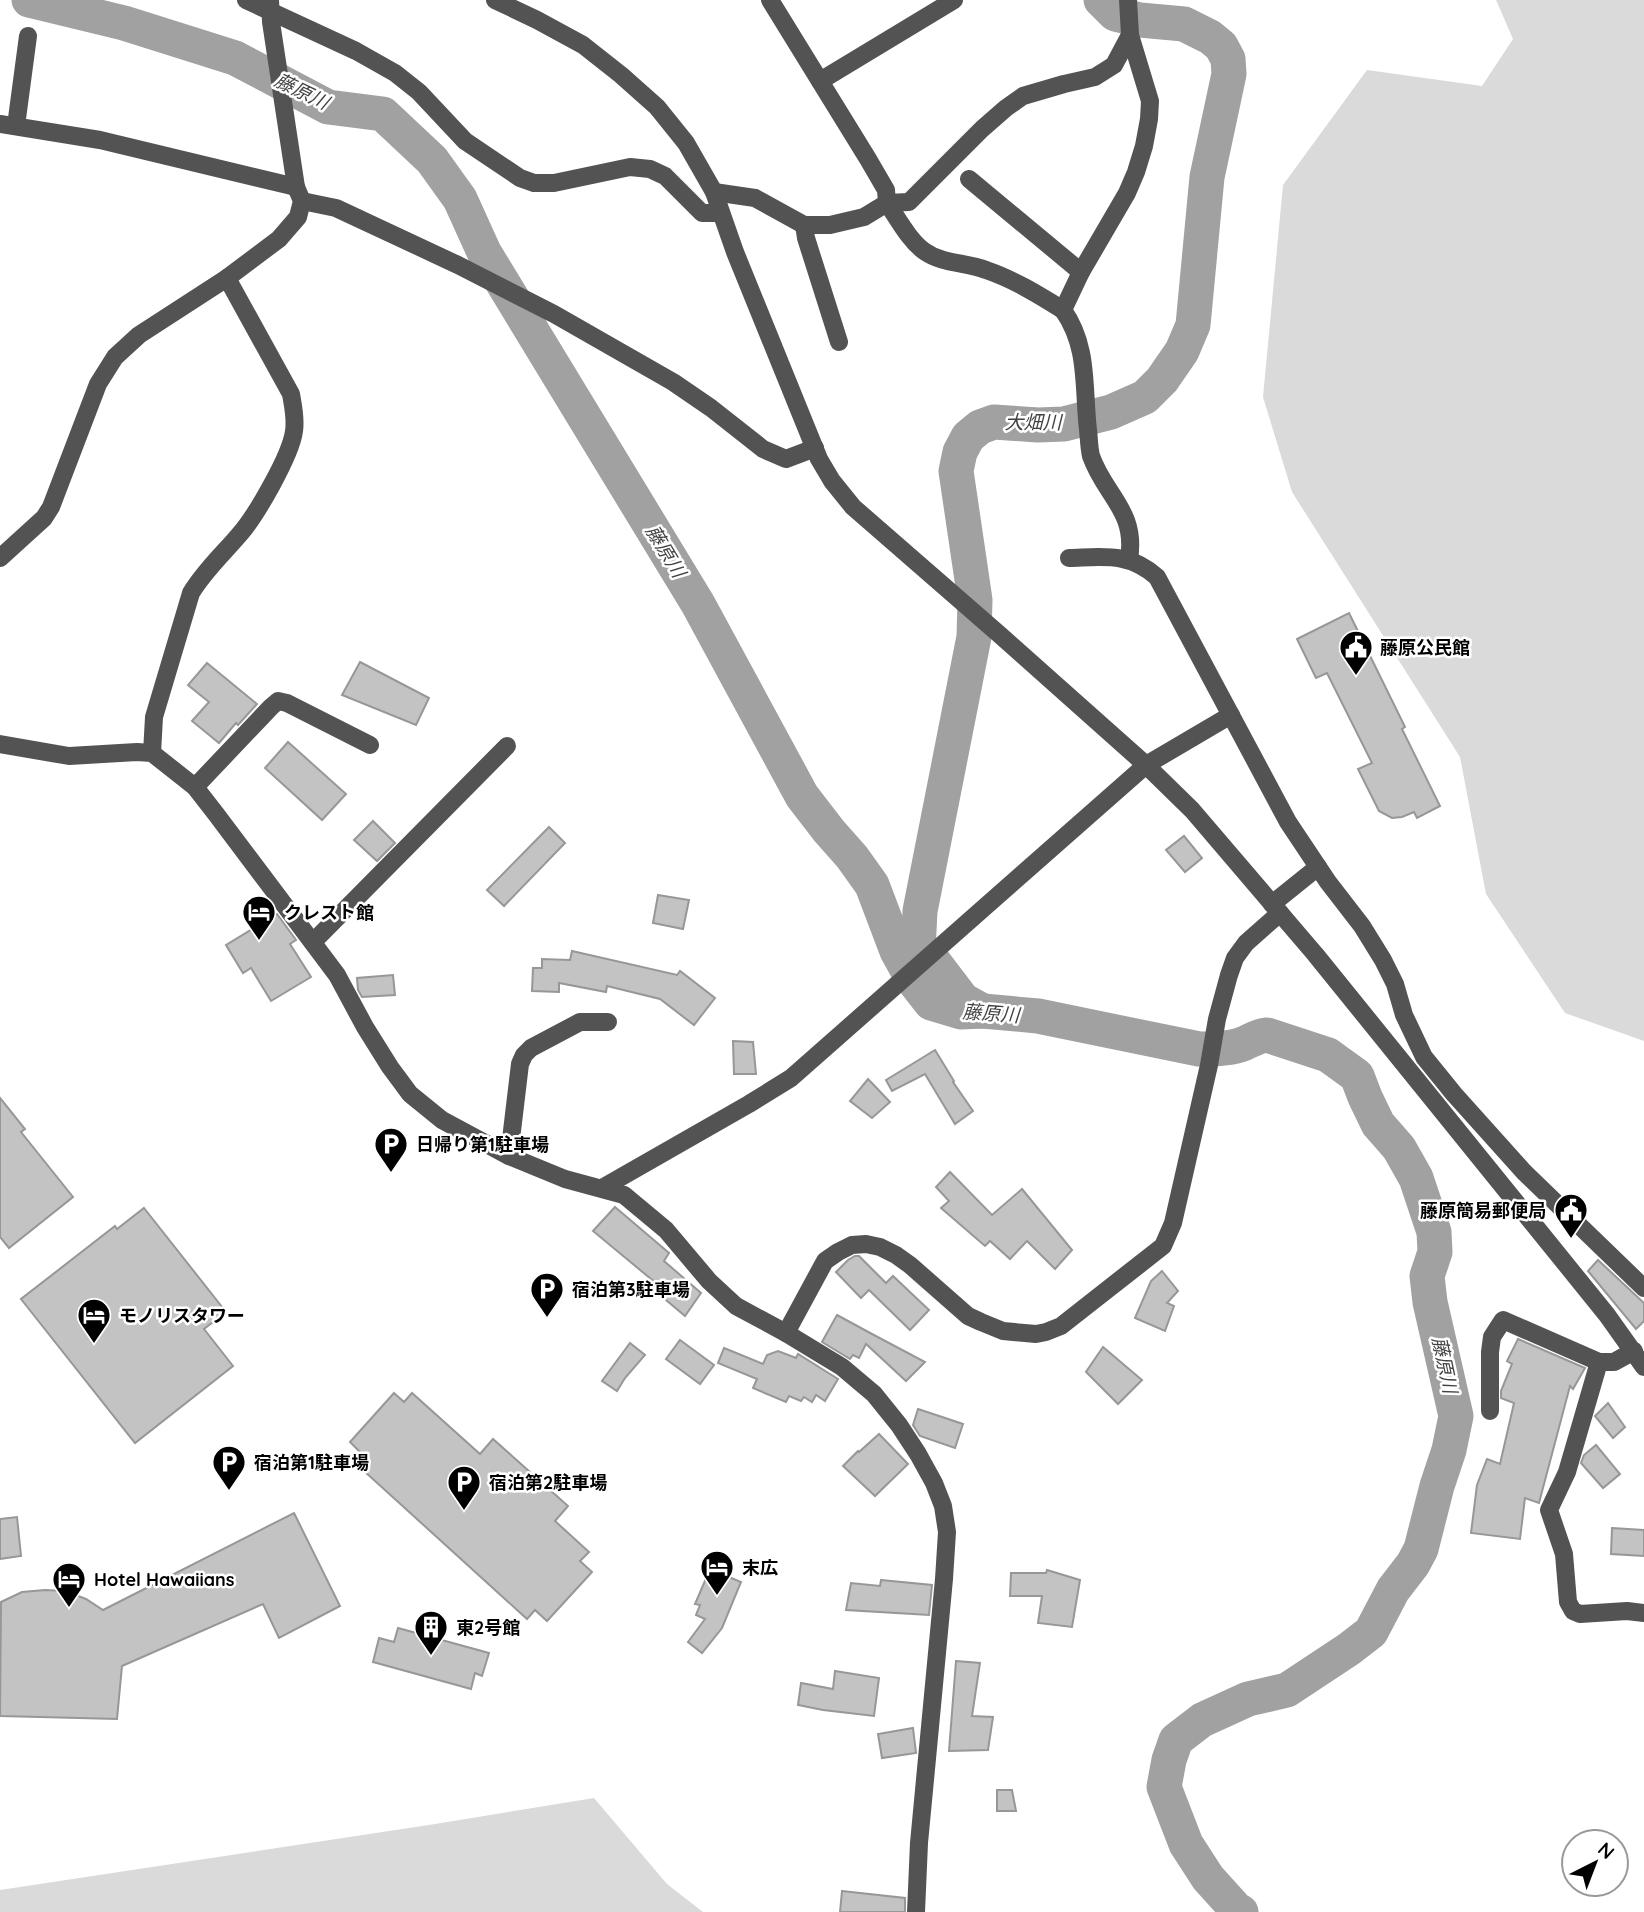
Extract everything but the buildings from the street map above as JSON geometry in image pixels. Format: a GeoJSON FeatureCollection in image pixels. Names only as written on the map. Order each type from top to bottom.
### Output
{"type":"FeatureCollection","features":[{"type":"Feature","properties":{"kind":"street"},"geometry":{"type":"LineString","coordinates":[[246,0],[356,51],[395,73],[419,92],[465,141],[520,178],[534,183],[554,183],[630,167],[650,169],[665,176],[702,213],[721,213]]}},
{"type":"Feature","properties":{"kind":"street"},"geometry":{"type":"LineString","coordinates":[[495,0],[583,45],[657,107],[687,143],[713,192],[815,448],[832,481],[853,507],[1146,765],[1192,810],[1276,908],[1607,1315],[1644,1367]]}},
{"type":"Feature","properties":{"kind":"street"},"geometry":{"type":"LineString","coordinates":[[770,0],[886,190],[887,203],[921,249],[935,258],[988,270],[1031,290],[1063,310],[1073,324],[1080,345],[1086,384],[1090,454],[1129,528],[1129,559]]}},
{"type":"Feature","properties":{"kind":"street"},"geometry":{"type":"LineString","coordinates":[[820,81],[954,0]]}},
{"type":"Feature","properties":{"kind":"street"},"geometry":{"type":"LineString","coordinates":[[1063,310],[1081,272],[1127,193],[1144,146],[1150,101],[1129,32],[1128,2]]}},
{"type":"Feature","properties":{"kind":"street"},"geometry":{"type":"LineString","coordinates":[[0,558],[44,518],[51,507],[98,384],[115,357],[139,335],[227,278],[279,239],[298,217],[299,194],[270,10]]}},
{"type":"Feature","properties":{"kind":"street"},"geometry":{"type":"LineString","coordinates":[[713,192],[755,198],[804,225],[841,223],[864,217],[887,203],[909,202],[982,130],[1023,96],[1064,83],[1096,77],[1114,65],[1129,32]]}},
{"type":"Feature","properties":{"kind":"street"},"geometry":{"type":"LineString","coordinates":[[28,36],[8,125],[100,140],[299,194],[336,208],[554,314],[673,382],[763,449],[786,459],[815,448]]}},
{"type":"Feature","properties":{"kind":"street"},"geometry":{"type":"LineString","coordinates":[[969,179],[1081,272]]}},
{"type":"Feature","properties":{"kind":"street"},"geometry":{"type":"LineString","coordinates":[[804,225],[839,342]]}},
{"type":"Feature","properties":{"kind":"street"},"geometry":{"type":"LineString","coordinates":[[152,753],[154,717],[191,593],[202,575],[252,518],[283,462],[294,433],[295,414],[291,394],[227,278]]}},
{"type":"Feature","properties":{"kind":"street"},"geometry":{"type":"LineString","coordinates":[[1069,558],[1114,556],[1129,559],[1157,577],[1287,822],[1384,960],[1395,984],[1404,1015],[1424,1057],[1524,1172],[1644,1288]]}},
{"type":"Feature","properties":{"kind":"street"},"geometry":{"type":"LineString","coordinates":[[195,788],[278,701],[370,745]]}},
{"type":"Feature","properties":{"kind":"street"},"geometry":{"type":"LineString","coordinates":[[602,1188],[791,1078],[1146,765],[1231,715]]}},
{"type":"Feature","properties":{"kind":"street"},"geometry":{"type":"LineString","coordinates":[[0,744],[69,756],[152,753],[195,788],[313,942],[337,975],[365,1027],[410,1094],[442,1120],[509,1156],[565,1179],[624,1195],[666,1230],[709,1281],[736,1306],[842,1367],[874,1394],[898,1424],[934,1483],[943,1506],[947,1532],[919,1843],[916,1912]]}},
{"type":"Feature","properties":{"kind":"street"},"geometry":{"type":"LineString","coordinates":[[313,942],[507,746]]}},
{"type":"Feature","properties":{"kind":"street"},"geometry":{"type":"LineString","coordinates":[[786,1333],[825,1261],[852,1245],[880,1247],[896,1255],[968,1316],[1003,1331],[1036,1334],[1061,1326],[1163,1246],[1173,1223],[1217,1019],[1235,958],[1276,908],[1318,867]]}},
{"type":"Feature","properties":{"kind":"street"},"geometry":{"type":"LineString","coordinates":[[509,1156],[520,1064],[524,1055],[531,1048],[580,1022],[608,1022]]}},
{"type":"Feature","properties":{"kind":"street"},"geometry":{"type":"LineString","coordinates":[[1490,1411],[1492,1337],[1503,1320],[1599,1362],[1614,1362],[1634,1351]]}},
{"type":"Feature","properties":{"kind":"street"},"geometry":{"type":"LineString","coordinates":[[1599,1362],[1567,1472],[1549,1510],[1564,1554],[1568,1602],[1573,1611],[1580,1615],[1627,1611],[1644,1613]]}},
{"type":"Feature","properties":{"kind":"shaded area"},"geometry":{"type":"Polygon","coordinates":[[[1496,0],[1644,0],[1644,1041],[1565,1013],[1486,894],[1460,757],[1292,492],[1263,397],[1283,185],[1367,70],[1482,86],[1513,39],[1496,0]]]}},
{"type":"Feature","properties":{"kind":"shaded area"},"geometry":{"type":"Polygon","coordinates":[[[594,1798],[667,1884],[703,1912],[0,1912],[0,1890],[594,1798]]]}},
{"type":"Feature","properties":{"kind":"waterway","name":"藤原川"},"geometry":{"type":"LineString","coordinates":[[29,0],[124,23],[235,58],[328,107],[383,114],[432,160],[460,199],[484,252],[698,604],[802,796],[872,885],[897,951],[913,980],[931,1003],[961,1012],[983,1011],[1038,1016],[1199,1049],[1235,1046],[1267,1035],[1328,1055],[1357,1076],[1378,1124],[1399,1148],[1416,1178],[1434,1232],[1435,1252],[1427,1276],[1430,1302],[1456,1416],[1421,1549],[1393,1590],[1371,1632],[1287,1690],[1248,1699],[1202,1720],[1176,1740],[1164,1787],[1186,1844],[1208,1878],[1241,1912]]}},
{"type":"Feature","properties":{"kind":"waterway","name":"大畑川"},"geometry":{"type":"LineString","coordinates":[[983,1011],[963,1000],[934,962],[918,951],[920,911],[974,637],[975,600],[956,471],[960,452],[968,437],[980,427],[994,422],[1064,424],[1111,412],[1145,397],[1162,380],[1182,351],[1193,325],[1207,177],[1229,74],[1228,59],[1221,46],[1210,37],[1184,24],[1140,20],[1115,14],[1101,0]]}},
{"type":"Feature","properties":{"kind":"place","name":"藤原公民館"},"geometry":{"type":"Point","coordinates":[1356,677]}},
{"type":"Feature","properties":{"kind":"place","name":"クレスト館"},"geometry":{"type":"Point","coordinates":[259,942]}},
{"type":"Feature","properties":{"kind":"place","name":"日帰り第1駐車場"},"geometry":{"type":"Point","coordinates":[391,1174]}},
{"type":"Feature","properties":{"kind":"place","name":"藤原簡易郵便局"},"geometry":{"type":"Point","coordinates":[1571,1240]}},
{"type":"Feature","properties":{"kind":"place","name":"宿泊第3駐車場"},"geometry":{"type":"Point","coordinates":[547,1319]}},
{"type":"Feature","properties":{"kind":"place","name":"モノリスタワー"},"geometry":{"type":"Point","coordinates":[94,1345]}},
{"type":"Feature","properties":{"kind":"place","name":"宿泊第1駐車場"},"geometry":{"type":"Point","coordinates":[229,1492]}},
{"type":"Feature","properties":{"kind":"place","name":"宿泊第2駐車場"},"geometry":{"type":"Point","coordinates":[464,1512]}},
{"type":"Feature","properties":{"kind":"place","name":"末広"},"geometry":{"type":"Point","coordinates":[717,1597]}},
{"type":"Feature","properties":{"kind":"place","name":"Hotel Hawaiians"},"geometry":{"type":"Point","coordinates":[69,1609]}},
{"type":"Feature","properties":{"kind":"place","name":"東2号館"},"geometry":{"type":"Point","coordinates":[431,1657]}}]}
